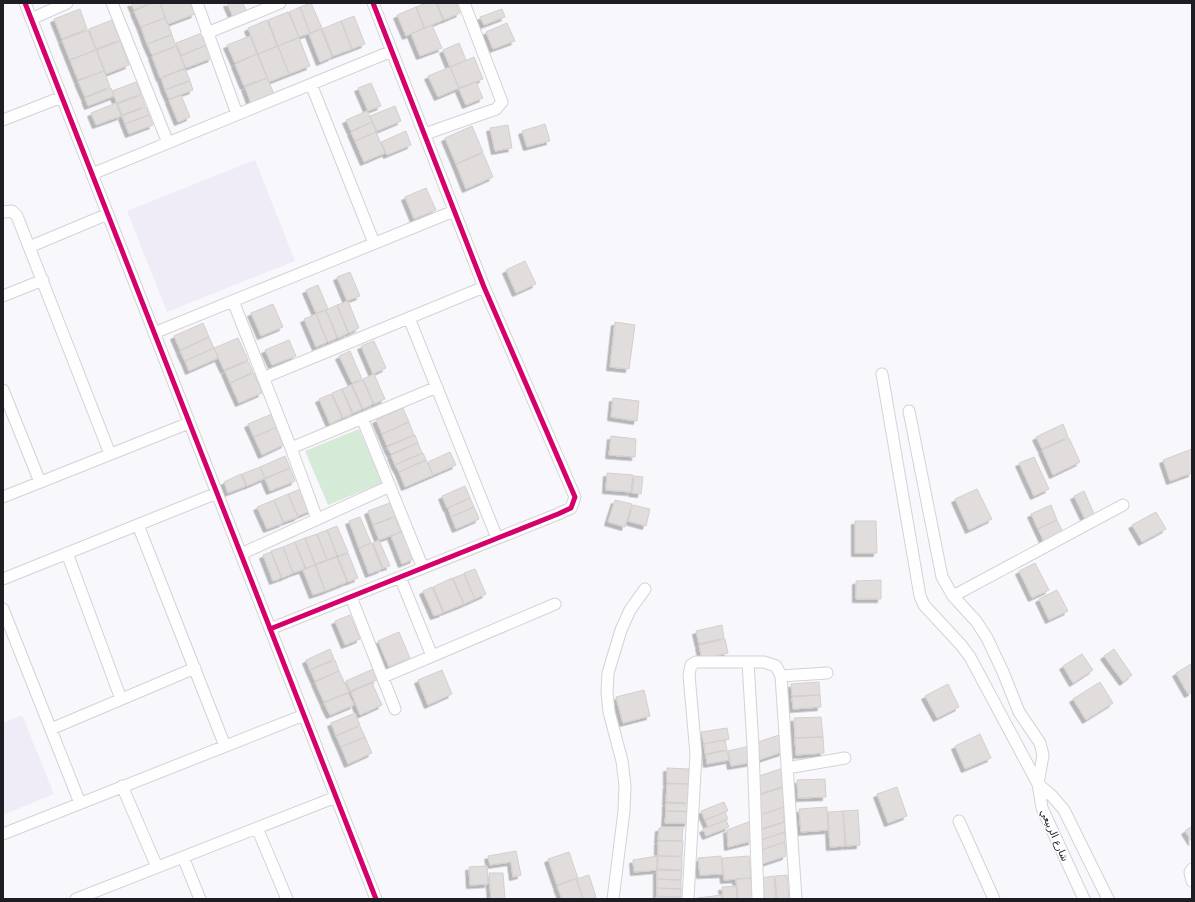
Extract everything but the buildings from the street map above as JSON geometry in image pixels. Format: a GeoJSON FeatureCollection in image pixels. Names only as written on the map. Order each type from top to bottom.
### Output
{"type":"FeatureCollection","features":[{"type":"Feature","properties":{"kind":"street"},"geometry":{"type":"LineString","coordinates":[[25,3],[376,899]]}},
{"type":"Feature","properties":{"kind":"street"},"geometry":{"type":"LineString","coordinates":[[31,18],[67,3]]}},
{"type":"Feature","properties":{"kind":"street"},"geometry":{"type":"LineString","coordinates":[[112,3],[168,143]]}},
{"type":"Feature","properties":{"kind":"street"},"geometry":{"type":"LineString","coordinates":[[197,3],[237,114]]}},
{"type":"Feature","properties":{"kind":"street"},"geometry":{"type":"LineString","coordinates":[[207,32],[277,3]]}},
{"type":"Feature","properties":{"kind":"street"},"geometry":{"type":"LineString","coordinates":[[270,629],[558,514],[571,508],[575,497],[484,287],[373,3]]}},
{"type":"Feature","properties":{"kind":"street"},"geometry":{"type":"LineString","coordinates":[[425,134],[496,109],[502,102],[464,3]]}},
{"type":"Feature","properties":{"kind":"street"},"geometry":{"type":"LineString","coordinates":[[92,174],[392,51]]}},
{"type":"Feature","properties":{"kind":"street"},"geometry":{"type":"LineString","coordinates":[[311,84],[374,243]]}},
{"type":"Feature","properties":{"kind":"street"},"geometry":{"type":"LineString","coordinates":[[3,120],[62,98]]}},
{"type":"Feature","properties":{"kind":"street"},"geometry":{"type":"LineString","coordinates":[[3,212],[12,211],[17,216],[110,454]]}},
{"type":"Feature","properties":{"kind":"street"},"geometry":{"type":"LineString","coordinates":[[154,333],[454,211]]}},
{"type":"Feature","properties":{"kind":"street"},"geometry":{"type":"LineString","coordinates":[[29,247],[108,214]]}},
{"type":"Feature","properties":{"kind":"street"},"geometry":{"type":"LineString","coordinates":[[3,296],[43,280]]}},
{"type":"Feature","properties":{"kind":"street"},"geometry":{"type":"LineString","coordinates":[[263,378],[484,287]]}},
{"type":"Feature","properties":{"kind":"street"},"geometry":{"type":"LineString","coordinates":[[233,301],[291,448],[317,519]]}},
{"type":"Feature","properties":{"kind":"street"},"geometry":{"type":"LineString","coordinates":[[409,318],[497,538]]}},
{"type":"Feature","properties":{"kind":"street"},"geometry":{"type":"LineString","coordinates":[[882,374],[920,596],[924,605],[961,645],[970,657],[1038,784]]}},
{"type":"Feature","properties":{"kind":"street"},"geometry":{"type":"LineString","coordinates":[[291,448],[436,387]]}},
{"type":"Feature","properties":{"kind":"street"},"geometry":{"type":"LineString","coordinates":[[3,390],[40,482]]}},
{"type":"Feature","properties":{"kind":"street"},"geometry":{"type":"LineString","coordinates":[[909,411],[942,577],[953,596],[976,621],[987,638],[1019,712],[1040,743],[1043,755],[1038,784]]}},
{"type":"Feature","properties":{"kind":"street"},"geometry":{"type":"LineString","coordinates":[[362,418],[423,568]]}},
{"type":"Feature","properties":{"kind":"street"},"geometry":{"type":"LineString","coordinates":[[3,497],[189,423]]}},
{"type":"Feature","properties":{"kind":"street"},"geometry":{"type":"LineString","coordinates":[[241,554],[390,486]]}},
{"type":"Feature","properties":{"kind":"street"},"geometry":{"type":"LineString","coordinates":[[3,579],[217,493]]}},
{"type":"Feature","properties":{"kind":"street"},"geometry":{"type":"LineString","coordinates":[[953,596],[1123,505]]}},
{"type":"Feature","properties":{"kind":"street"},"geometry":{"type":"LineString","coordinates":[[138,525],[225,746]]}},
{"type":"Feature","properties":{"kind":"street"},"geometry":{"type":"LineString","coordinates":[[67,553],[121,699]]}},
{"type":"Feature","properties":{"kind":"street"},"geometry":{"type":"LineString","coordinates":[[400,577],[432,656]]}},
{"type":"Feature","properties":{"kind":"street"},"geometry":{"type":"LineString","coordinates":[[613,899],[624,811],[625,786],[622,761],[606,692],[608,673],[621,630],[630,610],[645,589]]}},
{"type":"Feature","properties":{"kind":"street"},"geometry":{"type":"LineString","coordinates":[[351,597],[395,709]]}},
{"type":"Feature","properties":{"kind":"street"},"geometry":{"type":"LineString","coordinates":[[383,677],[555,604]]}},
{"type":"Feature","properties":{"kind":"street"},"geometry":{"type":"LineString","coordinates":[[4,613],[80,803]]}},
{"type":"Feature","properties":{"kind":"street"},"geometry":{"type":"LineString","coordinates":[[688,899],[696,754],[689,675],[691,665],[696,662],[764,662],[776,666],[781,676],[796,899]]}},
{"type":"Feature","properties":{"kind":"street"},"geometry":{"type":"LineString","coordinates":[[748,662],[753,746],[758,899]]}},
{"type":"Feature","properties":{"kind":"street"},"geometry":{"type":"LineString","coordinates":[[51,729],[194,668]]}},
{"type":"Feature","properties":{"kind":"street"},"geometry":{"type":"LineString","coordinates":[[781,676],[828,673]]}},
{"type":"Feature","properties":{"kind":"street"},"geometry":{"type":"LineString","coordinates":[[3,834],[304,714]]}},
{"type":"Feature","properties":{"kind":"street"},"geometry":{"type":"LineString","coordinates":[[787,768],[845,758]]}},
{"type":"Feature","properties":{"kind":"street","name":"شارع الربيعي"},"geometry":{"type":"LineString","coordinates":[[1038,784],[1052,796],[1064,810],[1108,899]]}},
{"type":"Feature","properties":{"kind":"street","name":"شارع الربيعي"},"geometry":{"type":"LineString","coordinates":[[1038,784],[1040,800],[1045,816],[1084,899]]}},
{"type":"Feature","properties":{"kind":"street"},"geometry":{"type":"LineString","coordinates":[[122,786],[157,867]]}},
{"type":"Feature","properties":{"kind":"street"},"geometry":{"type":"LineString","coordinates":[[76,899],[336,797]]}},
{"type":"Feature","properties":{"kind":"street"},"geometry":{"type":"LineString","coordinates":[[1045,816],[1046,812],[1051,807],[1058,806],[1064,810]]}},
{"type":"Feature","properties":{"kind":"street"},"geometry":{"type":"LineString","coordinates":[[959,821],[994,899]]}},
{"type":"Feature","properties":{"kind":"street"},"geometry":{"type":"LineString","coordinates":[[257,828],[287,899]]}},
{"type":"Feature","properties":{"kind":"street"},"geometry":{"type":"LineString","coordinates":[[183,857],[200,899]]}},
{"type":"Feature","properties":{"kind":"street"},"geometry":{"type":"LineString","coordinates":[[1192,869],[1190,872],[1192,881]]}},
{"type":"Feature","properties":{"kind":"shaded area"},"geometry":{"type":"Polygon","coordinates":[[[255,160],[295,261],[167,312],[127,211],[255,160]]]}},
{"type":"Feature","properties":{"kind":"shaded area"},"geometry":{"type":"Polygon","coordinates":[[[22,715],[54,794],[3,815],[3,723],[22,715]]]}},
{"type":"Feature","properties":{"kind":"green space"},"geometry":{"type":"Polygon","coordinates":[[[359,429],[382,483],[328,505],[305,451],[359,429]]]}},
{"type":"Feature","properties":{"kind":"cycle path"},"geometry":{"type":"LineString","coordinates":[[25,3],[376,899]]}},
{"type":"Feature","properties":{"kind":"cycle path"},"geometry":{"type":"LineString","coordinates":[[270,629],[558,514],[571,508],[575,497],[484,287],[373,3]]}}]}
